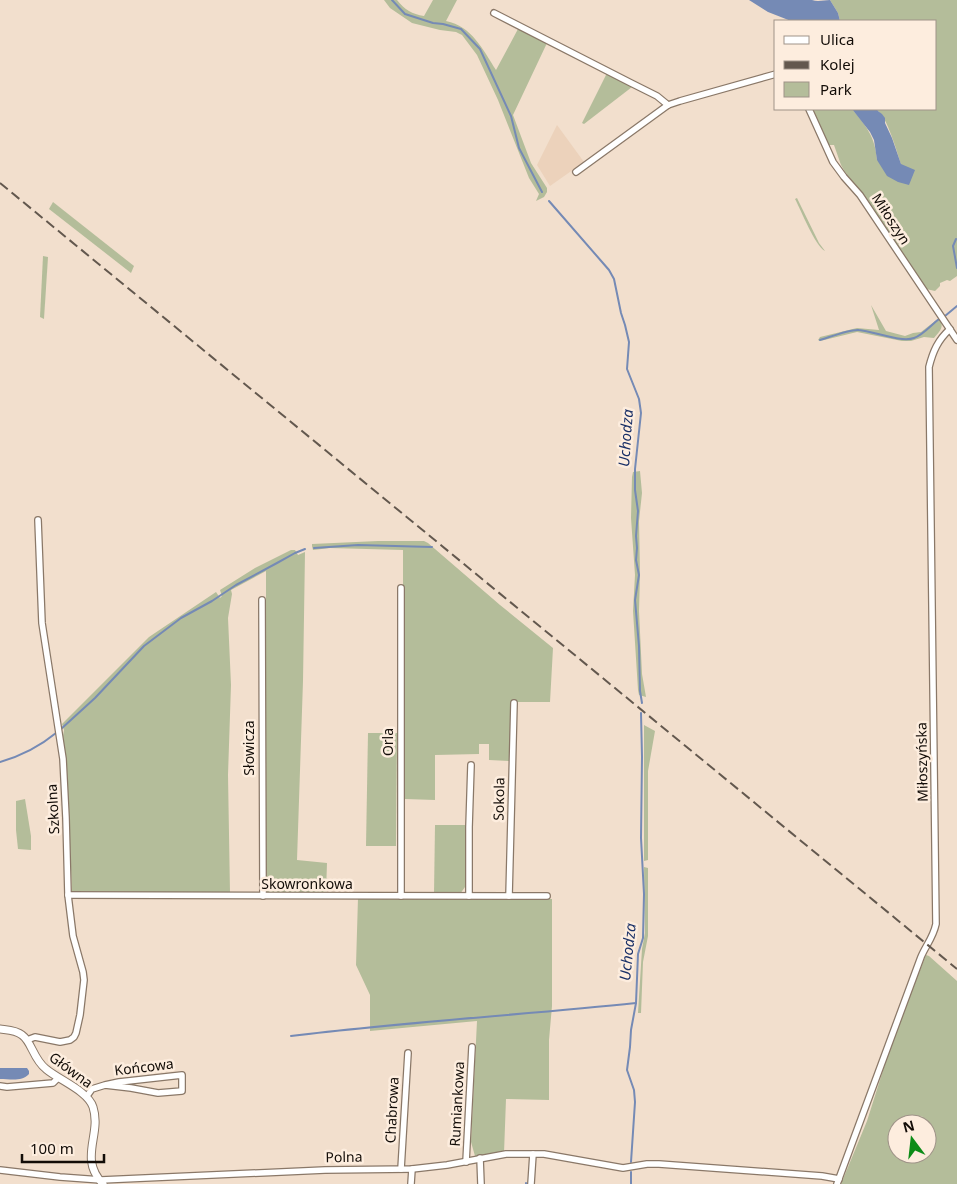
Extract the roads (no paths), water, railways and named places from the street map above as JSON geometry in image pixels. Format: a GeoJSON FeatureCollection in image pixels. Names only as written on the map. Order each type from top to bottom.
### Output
{"type":"FeatureCollection","features":[{"type":"Feature","properties":{"kind":"street"},"geometry":{"type":"LineString","coordinates":[[494,13],[657,96],[668,105]]}},
{"type":"Feature","properties":{"kind":"street"},"geometry":{"type":"LineString","coordinates":[[576,172],[668,105],[774,75]]}},
{"type":"Feature","properties":{"kind":"street","name":"Miłoszyn"},"geometry":{"type":"LineString","coordinates":[[809,110],[833,162],[860,195],[957,340]]}},
{"type":"Feature","properties":{"kind":"street","name":"Miłoszyńska"},"geometry":{"type":"LineString","coordinates":[[838,1182],[920,957],[932,936],[936,924],[929,367],[936,344],[950,328]]}},
{"type":"Feature","properties":{"kind":"street","name":"Szkolna"},"geometry":{"type":"LineString","coordinates":[[27,1040],[35,1037],[60,1042],[70,1040],[76,1033],[84,980],[73,936],[68,895],[63,759],[42,623],[38,520]]}},
{"type":"Feature","properties":{"kind":"street","name":"Orla"},"geometry":{"type":"LineString","coordinates":[[400,588],[400,896]]}},
{"type":"Feature","properties":{"kind":"street","name":"Słowicza"},"geometry":{"type":"LineString","coordinates":[[262,600],[263,896]]}},
{"type":"Feature","properties":{"kind":"street","name":"Sokola"},"geometry":{"type":"LineString","coordinates":[[509,896],[514,703]]}},
{"type":"Feature","properties":{"kind":"street"},"geometry":{"type":"LineString","coordinates":[[469,896],[471,766]]}},
{"type":"Feature","properties":{"kind":"street","name":"Skowronkowa"},"geometry":{"type":"LineString","coordinates":[[68,895],[546,896]]}},
{"type":"Feature","properties":{"kind":"street"},"geometry":{"type":"LineString","coordinates":[[0,1029],[17,1032],[27,1040]]}},
{"type":"Feature","properties":{"kind":"street","name":"Główna"},"geometry":{"type":"LineString","coordinates":[[27,1040],[38,1062],[58,1078],[83,1092],[93,1106],[95,1114],[91,1162],[94,1172],[101,1182]]}},
{"type":"Feature","properties":{"kind":"street","name":"Rumiankowa"},"geometry":{"type":"LineString","coordinates":[[466,1162],[472,1047]]}},
{"type":"Feature","properties":{"kind":"street","name":"Chabrowa"},"geometry":{"type":"LineString","coordinates":[[401,1169],[408,1053]]}},
{"type":"Feature","properties":{"kind":"street","name":"Końcowa"},"geometry":{"type":"LineString","coordinates":[[87,1096],[92,1089],[105,1085],[182,1075],[182,1091],[158,1094],[132,1088],[105,1085]]}},
{"type":"Feature","properties":{"kind":"street"},"geometry":{"type":"LineString","coordinates":[[0,1086],[53,1083],[58,1078]]}},
{"type":"Feature","properties":{"kind":"street","name":"Polna"},"geometry":{"type":"LineString","coordinates":[[0,1170],[101,1182],[325,1170],[412,1169],[447,1166],[506,1154],[544,1154],[624,1168],[658,1164],[822,1176],[838,1182]]}},
{"type":"Feature","properties":{"kind":"street"},"geometry":{"type":"LineString","coordinates":[[531,1184],[533,1154]]}},
{"type":"Feature","properties":{"kind":"street"},"geometry":{"type":"LineString","coordinates":[[480,1158],[481,1184]]}},
{"type":"Feature","properties":{"kind":"street"},"geometry":{"type":"LineString","coordinates":[[412,1169],[412,1184]]}},
{"type":"Feature","properties":{"kind":"water"},"geometry":{"type":"Polygon","coordinates":[[[749,0],[830,0],[840,20],[788,20],[768,12],[749,0]]]}},
{"type":"Feature","properties":{"kind":"water"},"geometry":{"type":"Polygon","coordinates":[[[853,110],[878,110],[885,118],[885,123],[901,164],[915,170],[909,185],[887,176],[877,160],[874,140],[853,110]]]}},
{"type":"Feature","properties":{"kind":"water"},"geometry":{"type":"Polygon","coordinates":[[[0,1068],[27,1068],[29,1074],[19,1079],[0,1079],[0,1068]]]}},
{"type":"Feature","properties":{"kind":"waterway","name":"Uchodza"},"geometry":{"type":"LineString","coordinates":[[392,0],[405,14],[461,29],[480,49],[511,116],[519,148],[542,192]]}},
{"type":"Feature","properties":{"kind":"waterway","name":"Uchodza"},"geometry":{"type":"LineString","coordinates":[[549,201],[609,270],[614,279],[629,342],[627,369],[639,399],[641,413],[635,469],[638,511],[636,560],[639,575],[635,600],[642,703]]}},
{"type":"Feature","properties":{"kind":"waterway"},"geometry":{"type":"LineString","coordinates":[[956,239],[953,246],[957,268]]}},
{"type":"Feature","properties":{"kind":"waterway"},"geometry":{"type":"LineString","coordinates":[[945,316],[957,306]]}},
{"type":"Feature","properties":{"kind":"waterway"},"geometry":{"type":"LineString","coordinates":[[820,340],[855,330],[902,339],[914,338],[921,335],[939,319]]}},
{"type":"Feature","properties":{"kind":"waterway"},"geometry":{"type":"LineString","coordinates":[[314,548],[358,545],[432,547]]}},
{"type":"Feature","properties":{"kind":"waterway"},"geometry":{"type":"LineString","coordinates":[[61,729],[95,698],[144,646],[181,618],[236,585],[305,549]]}},
{"type":"Feature","properties":{"kind":"waterway","name":"Uchodza"},"geometry":{"type":"LineString","coordinates":[[631,1162],[635,1102],[634,1090],[627,1070],[636,1003],[638,954],[643,938],[644,894],[641,838],[641,713]]}},
{"type":"Feature","properties":{"kind":"waterway"},"geometry":{"type":"LineString","coordinates":[[0,762],[30,750],[56,733]]}},
{"type":"Feature","properties":{"kind":"waterway"},"geometry":{"type":"LineString","coordinates":[[291,1036],[636,1003]]}},
{"type":"Feature","properties":{"kind":"waterway","name":"Uchodza"},"geometry":{"type":"LineString","coordinates":[[631,1172],[631,1184]]}},
{"type":"Feature","properties":{"kind":"railway"},"geometry":{"type":"LineString","coordinates":[[0,183],[957,969]]}}]}
